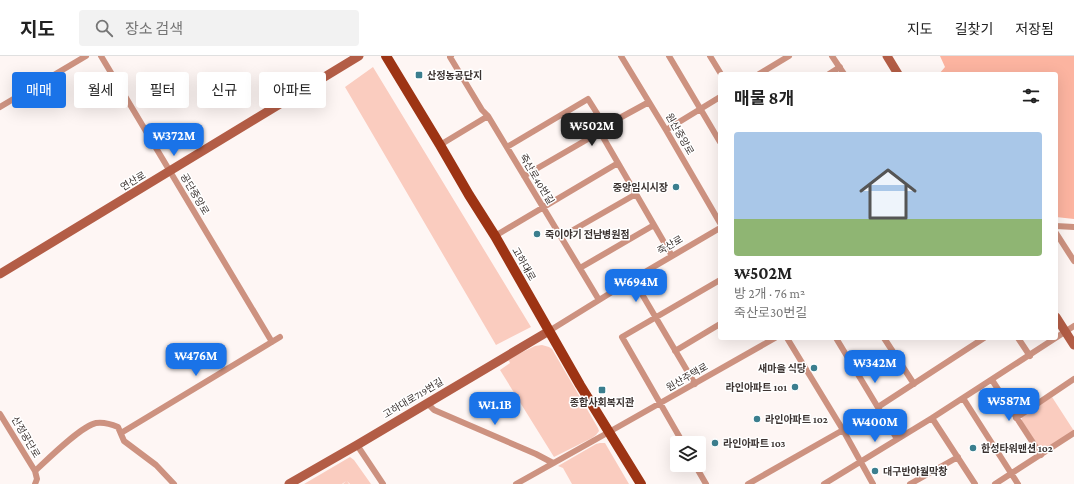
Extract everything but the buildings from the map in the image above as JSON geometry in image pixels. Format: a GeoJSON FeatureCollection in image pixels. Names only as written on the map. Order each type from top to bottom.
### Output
{"type":"FeatureCollection","features":[{"type":"Feature","properties":{"kind":"main road","name":"고하대로"},"geometry":{"type":"LineString","coordinates":[[386,56],[495,236],[549,331],[641,484]]}},
{"type":"Feature","properties":{"kind":"street"},"geometry":{"type":"LineString","coordinates":[[0,107],[86,56]]}},
{"type":"Feature","properties":{"kind":"street","name":"공단중앙로"},"geometry":{"type":"LineString","coordinates":[[102,56],[272,342]]}},
{"type":"Feature","properties":{"kind":"street","name":"연산로"},"geometry":{"type":"LineString","coordinates":[[0,274],[359,56]]}},
{"type":"Feature","properties":{"kind":"street","name":"죽산로40번길"},"geometry":{"type":"LineString","coordinates":[[451,56],[450,57],[482,110],[488,116],[599,300]]}},
{"type":"Feature","properties":{"kind":"street","name":"원산중앙로"},"geometry":{"type":"LineString","coordinates":[[621,56],[718,220]]}},
{"type":"Feature","properties":{"kind":"street"},"geometry":{"type":"LineString","coordinates":[[669,56],[718,139]]}},
{"type":"Feature","properties":{"kind":"street"},"geometry":{"type":"LineString","coordinates":[[762,72],[789,56]]}},
{"type":"Feature","properties":{"kind":"street"},"geometry":{"type":"LineString","coordinates":[[832,56],[843,72]]}},
{"type":"Feature","properties":{"kind":"street"},"geometry":{"type":"LineString","coordinates":[[887,56],[897,72]]}},
{"type":"Feature","properties":{"kind":"street"},"geometry":{"type":"LineString","coordinates":[[714,57],[720,72]]}},
{"type":"Feature","properties":{"kind":"street"},"geometry":{"type":"LineString","coordinates":[[832,72],[840,67]]}},
{"type":"Feature","properties":{"kind":"street"},"geometry":{"type":"LineString","coordinates":[[666,130],[718,98]]}},
{"type":"Feature","properties":{"kind":"street"},"geometry":{"type":"LineString","coordinates":[[507,147],[588,99],[605,126]]}},
{"type":"Feature","properties":{"kind":"street"},"geometry":{"type":"LineString","coordinates":[[524,176],[600,132],[605,126],[649,102]]}},
{"type":"Feature","properties":{"kind":"street"},"geometry":{"type":"LineString","coordinates":[[440,145],[488,116]]}},
{"type":"Feature","properties":{"kind":"street"},"geometry":{"type":"LineString","coordinates":[[600,132],[672,256]]}},
{"type":"Feature","properties":{"kind":"street"},"geometry":{"type":"LineString","coordinates":[[495,236],[618,163]]}},
{"type":"Feature","properties":{"kind":"street"},"geometry":{"type":"LineString","coordinates":[[561,237],[636,194]]}},
{"type":"Feature","properties":{"kind":"street"},"geometry":{"type":"LineString","coordinates":[[580,268],[654,225]]}},
{"type":"Feature","properties":{"kind":"street"},"geometry":{"type":"LineString","coordinates":[[1058,226],[1074,227]]}},
{"type":"Feature","properties":{"kind":"street","name":"죽산로"},"geometry":{"type":"LineString","coordinates":[[549,331],[718,229]]}},
{"type":"Feature","properties":{"kind":"street"},"geometry":{"type":"LineString","coordinates":[[1058,236],[1074,261]]}},
{"type":"Feature","properties":{"kind":"street"},"geometry":{"type":"LineString","coordinates":[[633,279],[695,384]]}},
{"type":"Feature","properties":{"kind":"street"},"geometry":{"type":"LineString","coordinates":[[679,436],[622,337],[718,281]]}},
{"type":"Feature","properties":{"kind":"street"},"geometry":{"type":"LineString","coordinates":[[1058,320],[1074,345]]}},
{"type":"Feature","properties":{"kind":"street"},"geometry":{"type":"LineString","coordinates":[[675,351],[718,325]]}},
{"type":"Feature","properties":{"kind":"street"},"geometry":{"type":"LineString","coordinates":[[1058,337],[1074,326]]}},
{"type":"Feature","properties":{"kind":"street","name":"고하대로719번길"},"geometry":{"type":"LineString","coordinates":[[289,484],[549,331]]}},
{"type":"Feature","properties":{"kind":"street"},"geometry":{"type":"LineString","coordinates":[[121,433],[280,338]]}},
{"type":"Feature","properties":{"kind":"street","name":"원산주택로"},"geometry":{"type":"LineString","coordinates":[[516,484],[772,340]]}},
{"type":"Feature","properties":{"kind":"street"},"geometry":{"type":"LineString","coordinates":[[788,340],[843,430],[873,484]]}},
{"type":"Feature","properties":{"kind":"street"},"geometry":{"type":"LineString","coordinates":[[837,340],[898,439]]}},
{"type":"Feature","properties":{"kind":"street"},"geometry":{"type":"LineString","coordinates":[[885,340],[914,384]]}},
{"type":"Feature","properties":{"kind":"street"},"geometry":{"type":"LineString","coordinates":[[878,407],[914,384],[976,340]]}},
{"type":"Feature","properties":{"kind":"street"},"geometry":{"type":"LineString","coordinates":[[1019,340],[1030,356]]}},
{"type":"Feature","properties":{"kind":"street"},"geometry":{"type":"LineString","coordinates":[[826,484],[1053,340]]}},
{"type":"Feature","properties":{"kind":"street"},"geometry":{"type":"LineString","coordinates":[[1016,418],[1074,379]]}},
{"type":"Feature","properties":{"kind":"street"},"geometry":{"type":"LineString","coordinates":[[992,380],[1041,455]]}},
{"type":"Feature","properties":{"kind":"street"},"geometry":{"type":"LineString","coordinates":[[963,398],[1018,484]]}},
{"type":"Feature","properties":{"kind":"street"},"geometry":{"type":"LineString","coordinates":[[427,403],[434,410],[536,454],[553,463]]}},
{"type":"Feature","properties":{"kind":"street","name":"산정공단로"},"geometry":{"type":"LineString","coordinates":[[0,414],[35,471]]}},
{"type":"Feature","properties":{"kind":"street"},"geometry":{"type":"LineString","coordinates":[[932,418],[975,484]]}},
{"type":"Feature","properties":{"kind":"street"},"geometry":{"type":"LineString","coordinates":[[35,484],[37,479],[35,471],[77,434],[95,424],[106,423],[118,426],[124,441],[156,465],[174,484]]}},
{"type":"Feature","properties":{"kind":"street"},"geometry":{"type":"LineString","coordinates":[[748,484],[843,430]]}},
{"type":"Feature","properties":{"kind":"street"},"geometry":{"type":"LineString","coordinates":[[995,484],[1074,433]]}},
{"type":"Feature","properties":{"kind":"street"},"geometry":{"type":"LineString","coordinates":[[357,445],[383,484]]}},
{"type":"Feature","properties":{"kind":"street"},"geometry":{"type":"LineString","coordinates":[[910,484],[958,457]]}},
{"type":"Feature","properties":{"kind":"street"},"geometry":{"type":"LineString","coordinates":[[699,472],[706,484]]}},
{"type":"Feature","properties":{"kind":"shaded area"},"geometry":{"type":"Polygon","coordinates":[[[940,56],[1074,56],[1074,219],[1058,217],[1058,72],[941,72],[945,67],[940,56]]]}},
{"type":"Feature","properties":{"kind":"shaded area"},"geometry":{"type":"Polygon","coordinates":[[[373,67],[531,327],[496,345],[345,87],[373,67]]]}},
{"type":"Feature","properties":{"kind":"shaded area"},"geometry":{"type":"Polygon","coordinates":[[[542,345],[552,349],[599,431],[592,438],[554,457],[500,370],[510,363],[508,359],[535,346],[542,345]]]}},
{"type":"Feature","properties":{"kind":"shaded area"},"geometry":{"type":"Polygon","coordinates":[[[1052,397],[1074,431],[1043,450],[1040,449],[1022,421],[1022,417],[1052,397]]]}},
{"type":"Feature","properties":{"kind":"shaded area"},"geometry":{"type":"Polygon","coordinates":[[[600,443],[605,443],[629,484],[572,484],[563,468],[558,466],[600,443]]]}},
{"type":"Feature","properties":{"kind":"shaded area"},"geometry":{"type":"Polygon","coordinates":[[[350,457],[354,460],[371,484],[350,484],[347,481],[349,484],[343,484],[346,481],[342,484],[304,484],[350,457]]]}},
{"type":"Feature","properties":{"kind":"place","name":"산정농공단지"},"geometry":{"type":"Point","coordinates":[419,75]}},
{"type":"Feature","properties":{"kind":"place","name":"중앙임시시장"},"geometry":{"type":"Point","coordinates":[676,187]}},
{"type":"Feature","properties":{"kind":"place","name":"죽이야기 전남병원점"},"geometry":{"type":"Point","coordinates":[537,234]}},
{"type":"Feature","properties":{"kind":"place","name":"새마을 식당"},"geometry":{"type":"Point","coordinates":[814,368]}},
{"type":"Feature","properties":{"kind":"place","name":"라인아파트 101"},"geometry":{"type":"Point","coordinates":[795,387]}},
{"type":"Feature","properties":{"kind":"place","name":"종합사회복지관"},"geometry":{"type":"Point","coordinates":[602,390]}},
{"type":"Feature","properties":{"kind":"place","name":"라인아파트 102"},"geometry":{"type":"Point","coordinates":[757,419]}},
{"type":"Feature","properties":{"kind":"place","name":"라인아파트 103"},"geometry":{"type":"Point","coordinates":[715,443]}},
{"type":"Feature","properties":{"kind":"place","name":"한성타워맨션 102"},"geometry":{"type":"Point","coordinates":[973,448]}},
{"type":"Feature","properties":{"kind":"place","name":"대구반야월막창"},"geometry":{"type":"Point","coordinates":[875,471]}}]}
